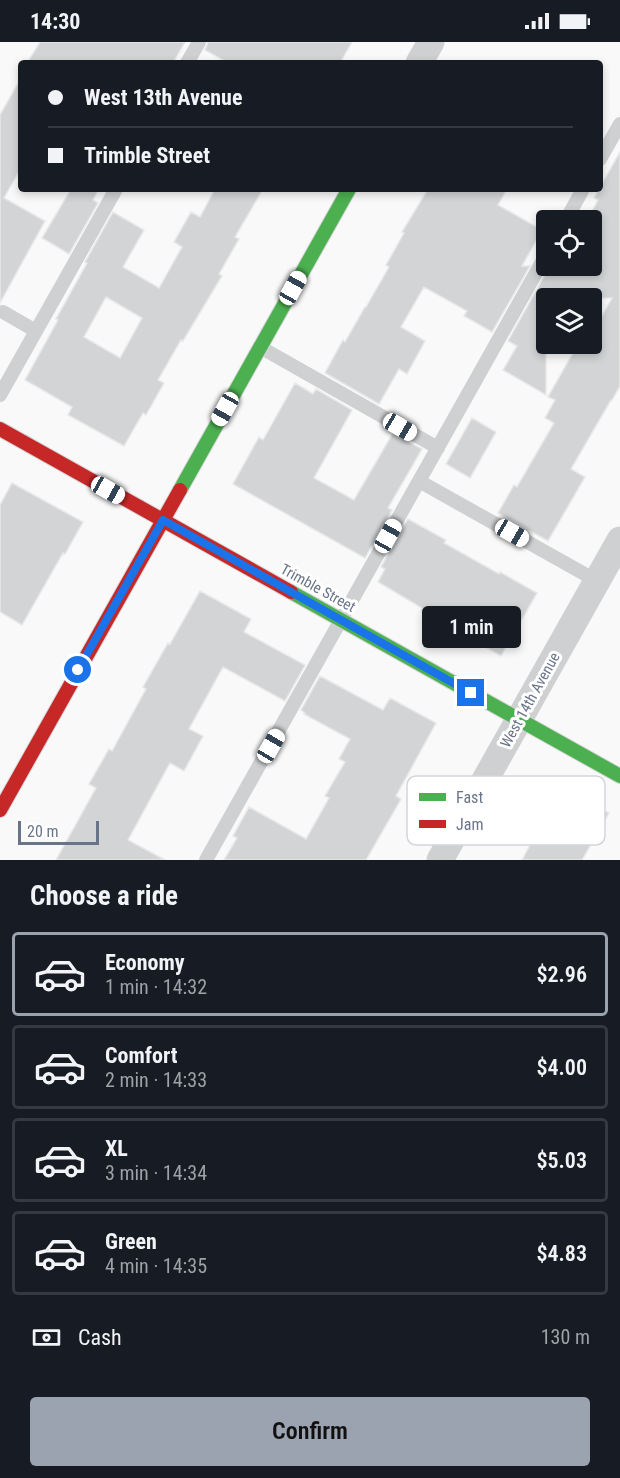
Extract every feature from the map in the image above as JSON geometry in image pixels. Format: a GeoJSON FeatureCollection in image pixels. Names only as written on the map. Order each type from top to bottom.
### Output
{"type":"FeatureCollection","features":[{"type":"Feature","properties":{"kind":"street"},"geometry":{"type":"LineString","coordinates":[[421,60],[431,42]]}},
{"type":"Feature","properties":{"kind":"street"},"geometry":{"type":"LineString","coordinates":[[0,810],[346,192]]}},
{"type":"Feature","properties":{"kind":"street","name":"Trimble Street"},"geometry":{"type":"LineString","coordinates":[[0,429],[620,776]]}},
{"type":"Feature","properties":{"kind":"street","name":"West 14th Avenue"},"geometry":{"type":"LineString","coordinates":[[487,776],[620,540]]}},
{"type":"Feature","properties":{"kind":"street","name":"West 14th Avenue"},"geometry":{"type":"LineString","coordinates":[[440,860],[448,845]]}},
{"type":"Feature","properties":{"kind":"lane"},"geometry":{"type":"LineString","coordinates":[[189,60],[199,42]]}},
{"type":"Feature","properties":{"kind":"lane"},"geometry":{"type":"LineString","coordinates":[[603,154],[620,124]]}},
{"type":"Feature","properties":{"kind":"lane"},"geometry":{"type":"LineString","coordinates":[[0,395],[114,192]]}},
{"type":"Feature","properties":{"kind":"lane"},"geometry":{"type":"LineString","coordinates":[[571,210],[581,192]]}},
{"type":"Feature","properties":{"kind":"lane"},"geometry":{"type":"LineString","coordinates":[[206,860],[536,273]]}},
{"type":"Feature","properties":{"kind":"lane"},"geometry":{"type":"LineString","coordinates":[[3,312],[36,331]]}},
{"type":"Feature","properties":{"kind":"lane"},"geometry":{"type":"LineString","coordinates":[[260,347],[438,448]]}},
{"type":"Feature","properties":{"kind":"lane"},"geometry":{"type":"LineString","coordinates":[[419,481],[597,581]]}},
{"type":"Feature","properties":{"kind":"building"},"geometry":{"type":"Polygon","coordinates":[[[40,42],[185,42],[175,60],[29,60],[40,42]]]}},
{"type":"Feature","properties":{"kind":"building"},"geometry":{"type":"Polygon","coordinates":[[[208,42],[352,42],[342,60],[223,60],[205,50],[208,42]]]}},
{"type":"Feature","properties":{"kind":"building"},"geometry":{"type":"Polygon","coordinates":[[[18,83],[18,173],[4,198],[45,221],[0,303],[0,115],[18,83]]]}},
{"type":"Feature","properties":{"kind":"building"},"geometry":{"type":"Polygon","coordinates":[[[620,152],[620,386],[571,469],[585,477],[548,541],[498,513],[514,485],[517,487],[554,423],[545,418],[555,400],[548,397],[572,354],[602,354],[602,316],[612,298],[602,298],[602,288],[538,288],[544,276],[602,276],[602,210],[593,210],[598,200],[594,198],[597,192],[603,192],[603,182],[620,152]]]}},
{"type":"Feature","properties":{"kind":"building"},"geometry":{"type":"Polygon","coordinates":[[[69,192],[97,192],[93,200],[98,203],[69,254],[42,238],[69,192]]]}},
{"type":"Feature","properties":{"kind":"building"},"geometry":{"type":"Polygon","coordinates":[[[213,192],[261,192],[235,237],[239,239],[219,274],[222,276],[158,380],[164,383],[146,415],[143,413],[124,446],[68,415],[72,407],[25,380],[113,212],[144,230],[123,267],[159,288],[182,247],[174,242],[191,212],[200,217],[213,192]],[[106,297],[84,337],[120,358],[142,318],[106,297]]]}},
{"type":"Feature","properties":{"kind":"building"},"geometry":{"type":"Polygon","coordinates":[[[426,192],[505,192],[498,205],[536,227],[536,241],[522,266],[530,266],[492,332],[464,316],[467,311],[424,287],[401,327],[425,341],[407,374],[399,369],[379,404],[325,373],[389,267],[386,265],[404,233],[402,232],[426,192]]]}},
{"type":"Feature","properties":{"kind":"building"},"geometry":{"type":"Polygon","coordinates":[[[536,291],[536,354],[546,354],[546,395],[503,370],[517,346],[508,341],[536,291]]]}},
{"type":"Feature","properties":{"kind":"building"},"geometry":{"type":"Polygon","coordinates":[[[295,383],[313,394],[316,389],[352,410],[314,478],[354,500],[393,433],[422,449],[388,508],[392,510],[365,558],[233,484],[259,437],[263,440],[295,383]]]}},
{"type":"Feature","properties":{"kind":"building"},"geometry":{"type":"Polygon","coordinates":[[[472,418],[496,432],[470,478],[446,464],[472,418]]]}},
{"type":"Feature","properties":{"kind":"building"},"geometry":{"type":"Polygon","coordinates":[[[12,483],[83,522],[22,625],[0,612],[0,505],[12,483]]]}},
{"type":"Feature","properties":{"kind":"building"},"geometry":{"type":"Polygon","coordinates":[[[408,519],[446,540],[444,543],[537,593],[501,656],[421,611],[422,608],[378,582],[385,569],[381,567],[408,519]]]}},
{"type":"Feature","properties":{"kind":"building"},"geometry":{"type":"Polygon","coordinates":[[[200,591],[251,619],[244,632],[305,665],[304,667],[285,701],[223,667],[189,729],[203,736],[184,771],[170,763],[128,840],[165,860],[56,860],[96,788],[89,784],[109,749],[112,751],[146,689],[143,687],[200,591]]]}},
{"type":"Feature","properties":{"kind":"building"},"geometry":{"type":"Polygon","coordinates":[[[320,676],[383,710],[390,698],[436,723],[396,796],[401,799],[366,860],[224,860],[237,838],[233,836],[249,807],[306,839],[329,798],[325,796],[345,762],[339,759],[350,739],[304,714],[301,710],[320,676]]]}},
{"type":"Feature","properties":{"kind":"building"},"geometry":{"type":"Polygon","coordinates":[[[530,845],[591,845],[582,860],[522,860],[530,845]]]}},
{"type":"Feature","properties":{"kind":"traffic: fast"},"geometry":{"type":"LineString","coordinates":[[180,490],[347,192]]}},
{"type":"Feature","properties":{"kind":"traffic: fast"},"geometry":{"type":"LineString","coordinates":[[291,592],[620,776]]}},
{"type":"Feature","properties":{"kind":"traffic: jam"},"geometry":{"type":"LineString","coordinates":[[0,429],[291,592]]}},
{"type":"Feature","properties":{"kind":"traffic: jam"},"geometry":{"type":"LineString","coordinates":[[0,810],[180,490]]}},
{"type":"Feature","properties":{"kind":"route"},"geometry":{"type":"LineString","coordinates":[[78,670],[163,520],[471,693]]}}]}
